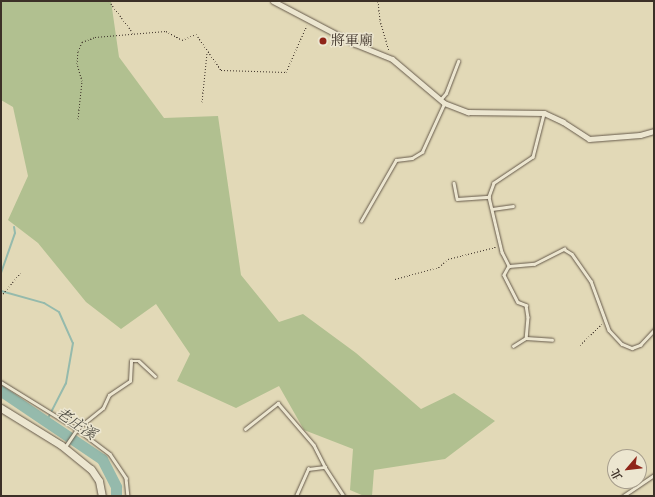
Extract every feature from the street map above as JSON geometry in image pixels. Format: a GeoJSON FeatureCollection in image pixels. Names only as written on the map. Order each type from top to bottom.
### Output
{"type":"FeatureCollection","features":[{"type":"Feature","properties":{"kind":"street"},"geometry":{"type":"LineString","coordinates":[[273,1],[355,44],[392,59],[442,102],[468,112],[544,114],[563,122],[589,138],[640,135],[654,131]]}},
{"type":"Feature","properties":{"kind":"street"},"geometry":{"type":"LineString","coordinates":[[1,408],[65,448],[91,469],[99,480],[102,496]]}},
{"type":"Feature","properties":{"kind":"lane"},"geometry":{"type":"LineString","coordinates":[[361,221],[396,160],[412,158],[422,152],[458,61]]}},
{"type":"Feature","properties":{"kind":"lane"},"geometry":{"type":"LineString","coordinates":[[509,266],[502,252],[502,246],[489,197],[494,183],[533,157],[544,114]]}},
{"type":"Feature","properties":{"kind":"lane"},"geometry":{"type":"LineString","coordinates":[[454,183],[457,199],[489,197]]}},
{"type":"Feature","properties":{"kind":"lane"},"geometry":{"type":"LineString","coordinates":[[492,210],[513,206]]}},
{"type":"Feature","properties":{"kind":"lane"},"geometry":{"type":"LineString","coordinates":[[509,266],[534,264],[564,249],[572,254],[591,281],[609,330],[622,344],[632,348],[640,345],[654,330]]}},
{"type":"Feature","properties":{"kind":"lane"},"geometry":{"type":"LineString","coordinates":[[509,266],[504,275],[518,302],[526,305],[528,317],[526,338]]}},
{"type":"Feature","properties":{"kind":"lane"},"geometry":{"type":"LineString","coordinates":[[513,346],[526,338],[552,340]]}},
{"type":"Feature","properties":{"kind":"lane"},"geometry":{"type":"LineString","coordinates":[[65,448],[77,430],[96,416],[109,394],[130,381],[131,361],[139,360],[155,376]]}},
{"type":"Feature","properties":{"kind":"lane"},"geometry":{"type":"LineString","coordinates":[[1,382],[77,430],[110,454],[126,478],[128,496]]}},
{"type":"Feature","properties":{"kind":"lane"},"geometry":{"type":"LineString","coordinates":[[245,429],[278,403],[314,445],[325,467],[344,496]]}},
{"type":"Feature","properties":{"kind":"lane"},"geometry":{"type":"LineString","coordinates":[[296,496],[308,469],[325,467]]}},
{"type":"Feature","properties":{"kind":"lane"},"geometry":{"type":"LineString","coordinates":[[623,496],[654,475]]}},
{"type":"Feature","properties":{"kind":"path"},"geometry":{"type":"LineString","coordinates":[[109,1],[133,34]]}},
{"type":"Feature","properties":{"kind":"path"},"geometry":{"type":"LineString","coordinates":[[378,1],[380,20],[392,59]]}},
{"type":"Feature","properties":{"kind":"path"},"geometry":{"type":"LineString","coordinates":[[78,119],[82,81],[77,64],[78,51],[82,42],[95,37],[166,31],[182,40],[196,34],[207,52],[221,70],[286,72],[308,20]]}},
{"type":"Feature","properties":{"kind":"path"},"geometry":{"type":"LineString","coordinates":[[202,102],[207,52]]}},
{"type":"Feature","properties":{"kind":"path"},"geometry":{"type":"LineString","coordinates":[[395,279],[439,266],[448,259],[502,246]]}},
{"type":"Feature","properties":{"kind":"path"},"geometry":{"type":"LineString","coordinates":[[1,296],[20,273]]}},
{"type":"Feature","properties":{"kind":"path"},"geometry":{"type":"LineString","coordinates":[[580,345],[606,321]]}},
{"type":"Feature","properties":{"kind":"green space"},"geometry":{"type":"Polygon","coordinates":[[[1,1],[111,1],[119,57],[164,118],[218,116],[241,275],[279,322],[303,314],[356,353],[421,409],[454,393],[495,421],[445,459],[374,470],[372,496],[364,496],[350,490],[353,449],[304,430],[279,386],[236,408],[177,381],[190,354],[156,304],[121,329],[86,302],[38,243],[8,220],[28,176],[13,107],[1,100],[1,1]]]}},
{"type":"Feature","properties":{"kind":"waterway"},"geometry":{"type":"LineString","coordinates":[[1,273],[15,233],[14,227]]}},
{"type":"Feature","properties":{"kind":"waterway"},"geometry":{"type":"LineString","coordinates":[[1,291],[44,303],[59,312],[73,343],[66,383],[46,422]]}},
{"type":"Feature","properties":{"kind":"waterway","name":"老庄溪"},"geometry":{"type":"LineString","coordinates":[[1,391],[102,459],[116,487],[116,496]]}},
{"type":"Feature","properties":{"kind":"place","name":"將軍廟"},"geometry":{"type":"Point","coordinates":[323,41]}}]}
